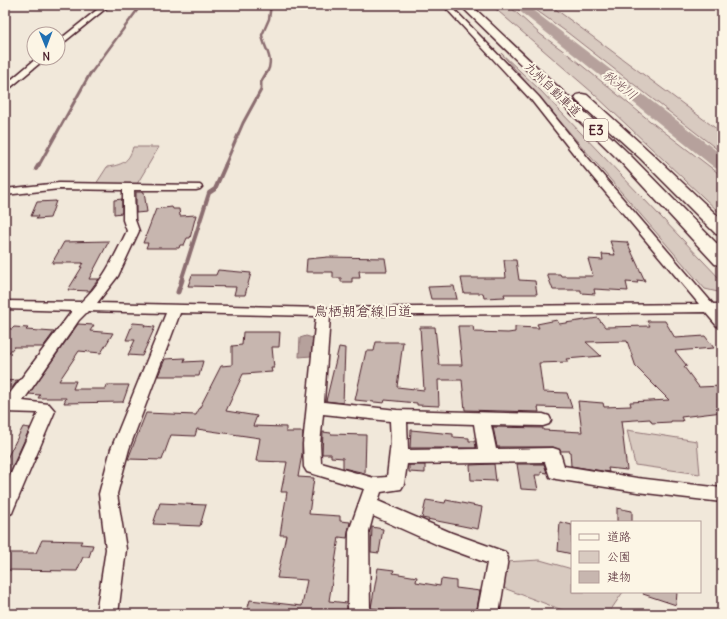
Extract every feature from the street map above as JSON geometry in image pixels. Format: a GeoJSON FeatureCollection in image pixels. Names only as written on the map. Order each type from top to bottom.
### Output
{"type":"FeatureCollection","features":[{"type":"Feature","properties":{"kind":"highway","name":"九州自動車道"},"geometry":{"type":"LineString","coordinates":[[465,5],[623,156],[722,260]]}},
{"type":"Feature","properties":{"kind":"highway","name":"九州自動車道"},"geometry":{"type":"LineString","coordinates":[[479,5],[645,155],[722,230]]}},
{"type":"Feature","properties":{"kind":"street"},"geometry":{"type":"LineString","coordinates":[[66,38],[107,5]]}},
{"type":"Feature","properties":{"kind":"street"},"geometry":{"type":"LineString","coordinates":[[446,5],[499,60],[566,135],[584,160],[715,308],[722,323]]}},
{"type":"Feature","properties":{"kind":"street"},"geometry":{"type":"LineString","coordinates":[[5,89],[32,66]]}},
{"type":"Feature","properties":{"kind":"street"},"geometry":{"type":"LineString","coordinates":[[5,192],[59,186],[196,187]]}},
{"type":"Feature","properties":{"kind":"street"},"geometry":{"type":"LineString","coordinates":[[7,406],[74,317],[97,295],[111,276],[133,230],[129,220],[128,186]]}},
{"type":"Feature","properties":{"kind":"street","name":"鳥栖朝倉線旧道"},"geometry":{"type":"LineString","coordinates":[[5,305],[323,312],[715,308]]}},
{"type":"Feature","properties":{"kind":"street"},"geometry":{"type":"LineString","coordinates":[[107,614],[116,549],[108,494],[120,449],[175,309]]}},
{"type":"Feature","properties":{"kind":"street"},"geometry":{"type":"LineString","coordinates":[[323,312],[316,407],[310,455],[313,467],[374,486],[395,484],[400,458],[401,429],[397,416]]}},
{"type":"Feature","properties":{"kind":"street"},"geometry":{"type":"LineString","coordinates":[[5,508],[47,411],[43,408],[7,406]]}},
{"type":"Feature","properties":{"kind":"street"},"geometry":{"type":"LineString","coordinates":[[316,407],[397,416],[482,420],[543,420]]}},
{"type":"Feature","properties":{"kind":"street"},"geometry":{"type":"LineString","coordinates":[[482,420],[488,456]]}},
{"type":"Feature","properties":{"kind":"street"},"geometry":{"type":"LineString","coordinates":[[400,458],[553,455],[556,472],[637,485],[722,496]]}},
{"type":"Feature","properties":{"kind":"street"},"geometry":{"type":"LineString","coordinates":[[359,614],[359,531],[374,486]]}},
{"type":"Feature","properties":{"kind":"street"},"geometry":{"type":"LineString","coordinates":[[368,505],[445,539],[498,558],[488,614]]}},
{"type":"Feature","properties":{"kind":"green space"},"geometry":{"type":"Polygon","coordinates":[[[491,5],[508,5],[540,34],[569,55],[650,121],[722,176],[722,215],[593,93],[491,5]]]}},
{"type":"Feature","properties":{"kind":"green space"},"geometry":{"type":"Polygon","coordinates":[[[529,5],[550,5],[722,133],[722,153],[568,33],[529,5]]]}},
{"type":"Feature","properties":{"kind":"green space"},"geometry":{"type":"Polygon","coordinates":[[[501,53],[540,90],[722,281],[722,293],[705,289],[501,53]]]}},
{"type":"Feature","properties":{"kind":"green space"},"geometry":{"type":"Polygon","coordinates":[[[133,147],[159,147],[137,184],[96,184],[107,167],[121,164],[127,159],[133,147]]]}},
{"type":"Feature","properties":{"kind":"green space"},"geometry":{"type":"Polygon","coordinates":[[[627,430],[697,441],[700,474],[635,465],[627,430]]]}},
{"type":"Feature","properties":{"kind":"green space"},"geometry":{"type":"Polygon","coordinates":[[[540,560],[571,569],[571,593],[622,593],[608,614],[573,614],[501,587],[505,562],[540,560]]]}},
{"type":"Feature","properties":{"kind":"shaded area"},"geometry":{"type":"Polygon","coordinates":[[[306,336],[313,338],[311,356],[299,357],[300,338],[306,336]]]}},
{"type":"Feature","properties":{"kind":"building"},"geometry":{"type":"Polygon","coordinates":[[[136,192],[144,192],[147,212],[136,213],[136,192]]]}},
{"type":"Feature","properties":{"kind":"building"},"geometry":{"type":"Polygon","coordinates":[[[122,199],[122,213],[114,214],[114,200],[122,199]]]}},
{"type":"Feature","properties":{"kind":"building"},"geometry":{"type":"Polygon","coordinates":[[[56,201],[50,218],[36,219],[38,216],[31,216],[37,202],[56,201]]]}},
{"type":"Feature","properties":{"kind":"building"},"geometry":{"type":"Polygon","coordinates":[[[172,207],[173,209],[179,209],[180,216],[196,215],[190,238],[187,238],[184,245],[180,245],[179,248],[146,248],[148,243],[143,243],[156,209],[172,207]]]}},
{"type":"Feature","properties":{"kind":"building"},"geometry":{"type":"Polygon","coordinates":[[[109,241],[89,279],[99,279],[90,291],[68,290],[83,263],[52,263],[64,242],[109,241]]]}},
{"type":"Feature","properties":{"kind":"building"},"geometry":{"type":"Polygon","coordinates":[[[610,241],[627,242],[645,281],[637,280],[638,283],[626,282],[628,291],[594,289],[595,294],[581,293],[581,290],[553,290],[547,274],[560,274],[561,276],[593,276],[588,259],[603,260],[602,254],[615,255],[610,241]]]}},
{"type":"Feature","properties":{"kind":"building"},"geometry":{"type":"Polygon","coordinates":[[[328,257],[385,258],[387,271],[359,271],[360,278],[352,278],[352,282],[341,282],[341,278],[333,278],[333,272],[306,272],[307,259],[328,257]]]}},
{"type":"Feature","properties":{"kind":"building"},"geometry":{"type":"Polygon","coordinates":[[[504,260],[516,260],[519,280],[535,281],[537,294],[504,294],[505,297],[484,298],[483,293],[464,293],[461,278],[506,278],[504,260]]]}},
{"type":"Feature","properties":{"kind":"building"},"geometry":{"type":"Polygon","coordinates":[[[218,270],[251,273],[245,295],[234,295],[236,287],[188,286],[192,275],[216,275],[218,270]]]}},
{"type":"Feature","properties":{"kind":"building"},"geometry":{"type":"Polygon","coordinates":[[[454,286],[457,299],[431,299],[428,287],[454,286]]]}},
{"type":"Feature","properties":{"kind":"building"},"geometry":{"type":"Polygon","coordinates":[[[598,318],[605,327],[650,326],[647,321],[665,321],[675,338],[705,336],[714,348],[675,351],[687,366],[684,367],[699,387],[722,386],[722,412],[681,417],[683,421],[652,423],[650,419],[621,421],[627,470],[608,468],[609,472],[571,466],[570,451],[561,451],[553,447],[497,447],[493,427],[543,428],[543,430],[582,432],[578,401],[603,403],[604,407],[631,406],[630,402],[669,400],[636,367],[627,341],[586,342],[601,356],[566,359],[568,362],[539,363],[543,392],[567,393],[572,408],[538,407],[539,412],[465,410],[462,380],[438,380],[439,406],[417,405],[417,403],[385,400],[384,403],[355,400],[366,351],[374,351],[376,342],[403,342],[397,387],[424,390],[420,327],[435,327],[439,365],[462,365],[458,326],[473,326],[474,332],[508,333],[515,332],[515,327],[539,328],[537,324],[557,320],[559,324],[598,318]]]}},
{"type":"Feature","properties":{"kind":"building"},"geometry":{"type":"Polygon","coordinates":[[[133,323],[155,327],[142,356],[128,355],[135,340],[126,340],[133,323]]]}},
{"type":"Feature","properties":{"kind":"building"},"geometry":{"type":"Polygon","coordinates":[[[78,324],[94,325],[90,331],[113,333],[101,353],[79,351],[59,381],[76,381],[73,389],[106,389],[107,385],[129,385],[123,402],[64,403],[66,398],[38,398],[40,395],[29,394],[78,324]]]}},
{"type":"Feature","properties":{"kind":"building"},"geometry":{"type":"Polygon","coordinates":[[[14,327],[28,328],[26,330],[54,332],[43,347],[14,347],[5,357],[5,328],[12,329],[14,327]]]}},
{"type":"Feature","properties":{"kind":"building"},"geometry":{"type":"Polygon","coordinates":[[[243,332],[280,332],[279,347],[272,347],[274,368],[271,368],[272,372],[243,374],[226,411],[257,416],[253,426],[286,427],[286,432],[303,432],[302,454],[298,477],[314,478],[309,514],[340,516],[340,521],[350,522],[347,538],[339,537],[329,601],[347,603],[347,614],[246,614],[250,600],[302,606],[307,580],[277,578],[286,535],[280,535],[287,492],[281,492],[287,462],[256,461],[260,438],[197,429],[195,436],[171,435],[162,460],[128,459],[146,413],[196,415],[221,366],[232,365],[232,346],[242,345],[243,332]]]}},
{"type":"Feature","properties":{"kind":"building"},"geometry":{"type":"Polygon","coordinates":[[[339,347],[345,348],[343,403],[326,401],[339,347]]]}},
{"type":"Feature","properties":{"kind":"building"},"geometry":{"type":"Polygon","coordinates":[[[185,358],[184,362],[203,361],[199,376],[158,376],[165,359],[185,358]]]}},
{"type":"Feature","properties":{"kind":"building"},"geometry":{"type":"Polygon","coordinates":[[[18,380],[9,392],[5,392],[5,381],[18,380]]]}},
{"type":"Feature","properties":{"kind":"building"},"geometry":{"type":"Polygon","coordinates":[[[23,427],[30,428],[5,483],[5,462],[23,427]]]}},
{"type":"Feature","properties":{"kind":"building"},"geometry":{"type":"Polygon","coordinates":[[[411,430],[453,434],[453,437],[469,438],[469,441],[475,441],[476,448],[410,448],[411,430]]]}},
{"type":"Feature","properties":{"kind":"building"},"geometry":{"type":"Polygon","coordinates":[[[323,432],[331,434],[366,435],[365,473],[343,468],[343,458],[331,457],[331,454],[322,454],[323,432]]]}},
{"type":"Feature","properties":{"kind":"building"},"geometry":{"type":"Polygon","coordinates":[[[494,464],[496,481],[471,480],[470,465],[494,464]]]}},
{"type":"Feature","properties":{"kind":"building"},"geometry":{"type":"Polygon","coordinates":[[[517,464],[544,464],[547,473],[541,472],[541,475],[535,475],[538,490],[521,489],[517,464]]]}},
{"type":"Feature","properties":{"kind":"building"},"geometry":{"type":"Polygon","coordinates":[[[409,465],[425,465],[425,473],[409,472],[409,465]]]}},
{"type":"Feature","properties":{"kind":"building"},"geometry":{"type":"Polygon","coordinates":[[[426,500],[445,503],[446,500],[482,507],[478,529],[422,518],[426,500]]]}},
{"type":"Feature","properties":{"kind":"building"},"geometry":{"type":"Polygon","coordinates":[[[160,503],[206,505],[200,526],[153,524],[160,503]]]}},
{"type":"Feature","properties":{"kind":"building"},"geometry":{"type":"Polygon","coordinates":[[[617,508],[632,511],[632,521],[617,521],[617,508]]]}},
{"type":"Feature","properties":{"kind":"building"},"geometry":{"type":"Polygon","coordinates":[[[560,522],[571,525],[571,554],[558,551],[560,522]]]}},
{"type":"Feature","properties":{"kind":"building"},"geometry":{"type":"Polygon","coordinates":[[[372,527],[383,529],[379,553],[371,552],[372,527]]]}},
{"type":"Feature","properties":{"kind":"building"},"geometry":{"type":"Polygon","coordinates":[[[42,540],[82,541],[80,544],[93,545],[89,557],[83,557],[77,571],[5,570],[5,553],[36,553],[42,540]]]}},
{"type":"Feature","properties":{"kind":"building"},"geometry":{"type":"Polygon","coordinates":[[[378,568],[394,570],[393,573],[417,577],[416,582],[440,586],[441,579],[456,581],[456,588],[480,591],[476,614],[415,614],[371,608],[378,568]]]}},
{"type":"Feature","properties":{"kind":"building"},"geometry":{"type":"Polygon","coordinates":[[[677,593],[676,605],[643,594],[677,593]]]}},
{"type":"Feature","properties":{"kind":"waterway"},"geometry":{"type":"LineString","coordinates":[[91,73],[141,5]]}},
{"type":"Feature","properties":{"kind":"waterway"},"geometry":{"type":"LineString","coordinates":[[267,73],[270,63],[262,35],[269,19],[271,5]]}},
{"type":"Feature","properties":{"kind":"waterway","name":"秋光川"},"geometry":{"type":"LineString","coordinates":[[518,5],[722,164]]}},
{"type":"Feature","properties":{"kind":"waterway"},"geometry":{"type":"LineString","coordinates":[[39,165],[91,72]]}},
{"type":"Feature","properties":{"kind":"waterway"},"geometry":{"type":"LineString","coordinates":[[225,165],[243,123],[261,90],[261,82],[267,72]]}},
{"type":"Feature","properties":{"kind":"waterway"},"geometry":{"type":"LineString","coordinates":[[36,169],[39,164]]}},
{"type":"Feature","properties":{"kind":"waterway"},"geometry":{"type":"LineString","coordinates":[[181,281],[209,193],[215,189],[226,164]]}},
{"type":"Feature","properties":{"kind":"waterway"},"geometry":{"type":"LineString","coordinates":[[178,292],[182,280]]}}]}
